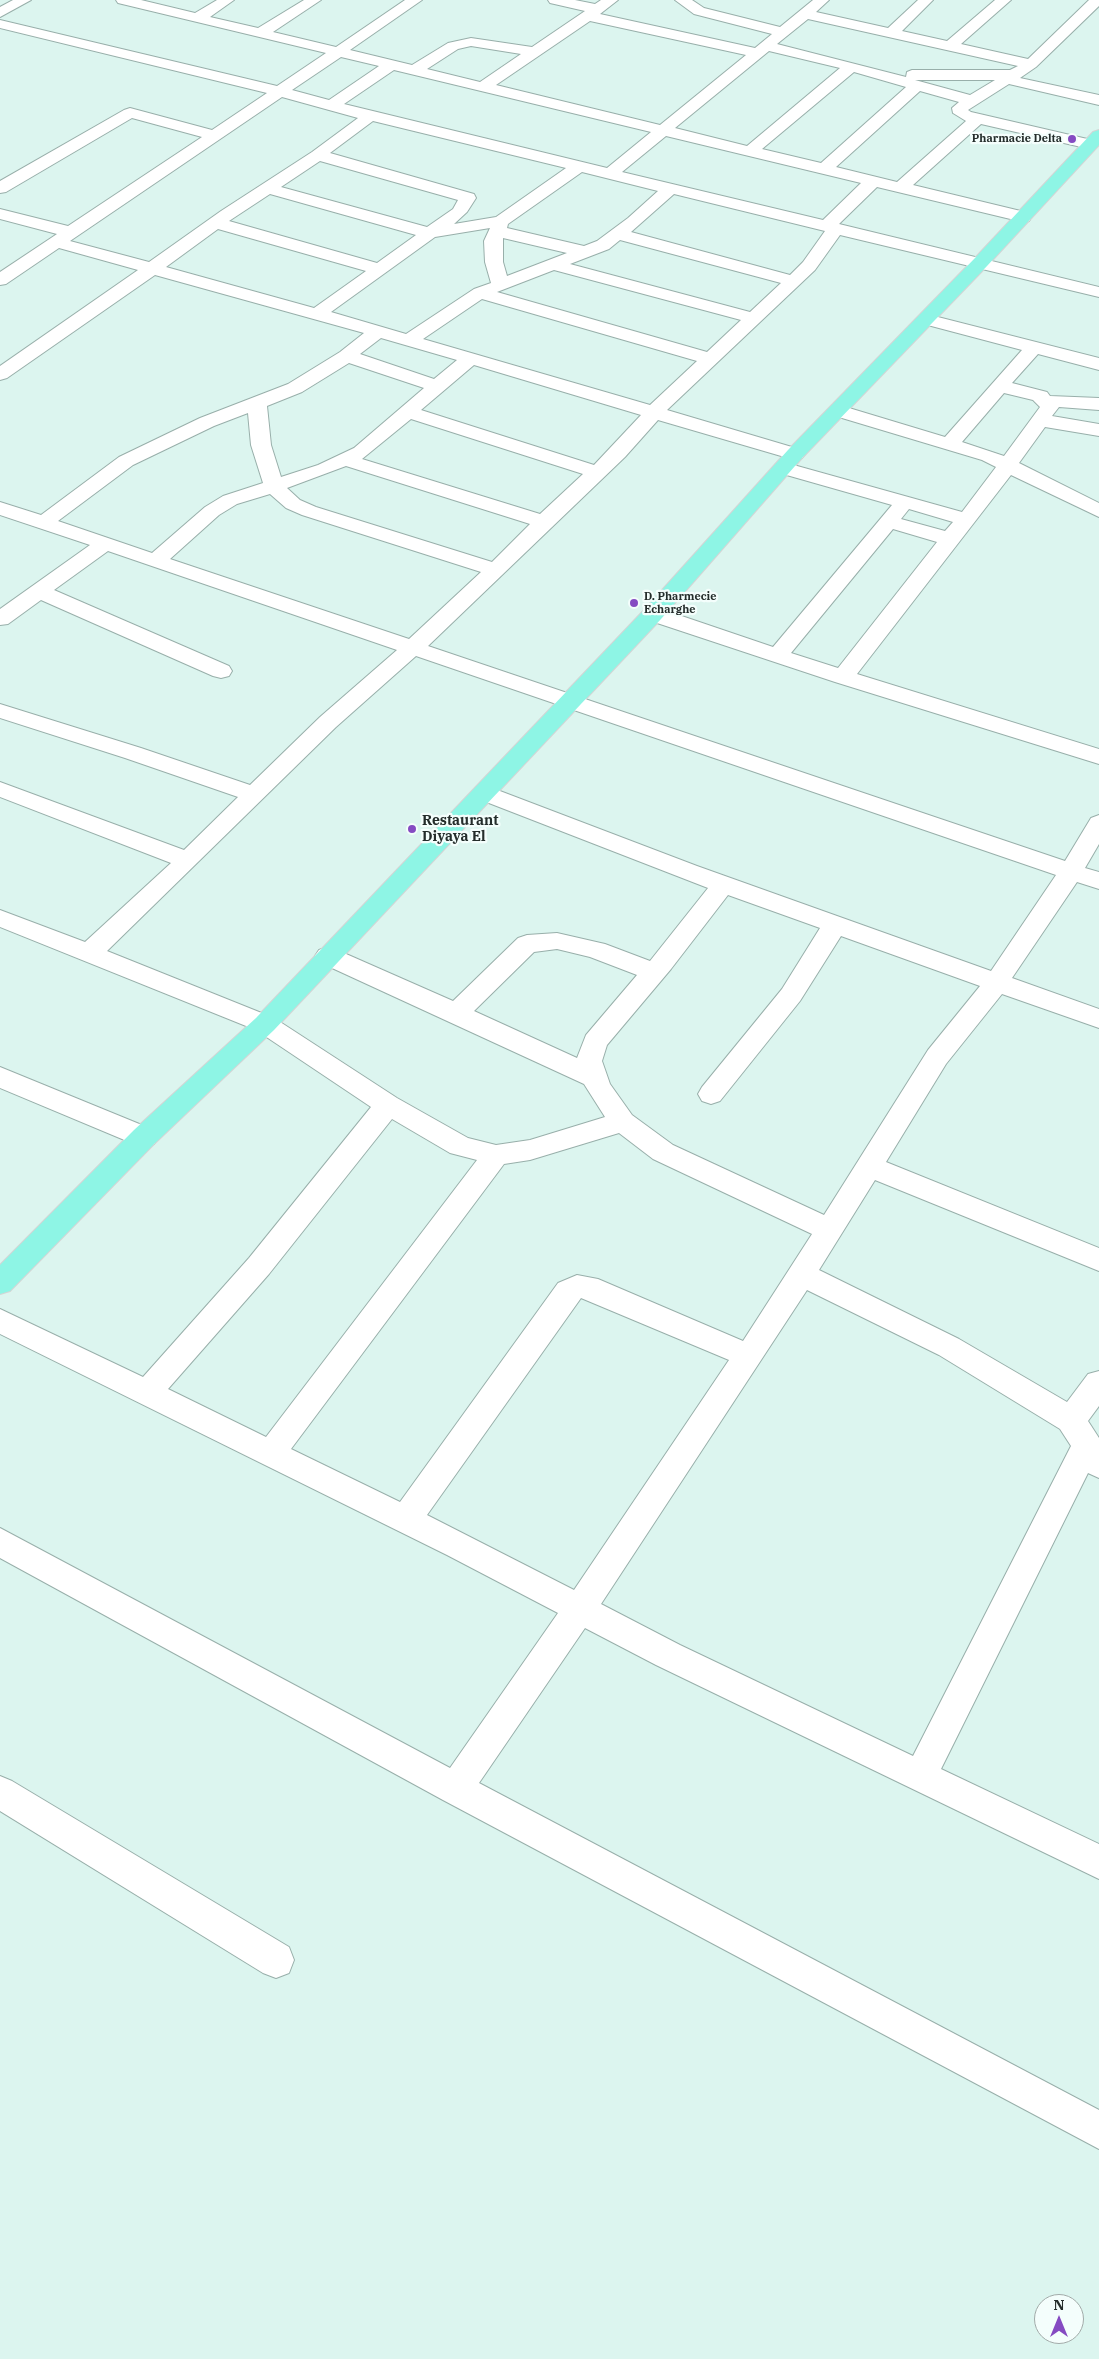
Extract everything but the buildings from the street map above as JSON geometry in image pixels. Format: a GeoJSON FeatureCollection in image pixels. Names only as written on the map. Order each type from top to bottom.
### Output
{"type":"FeatureCollection","features":[{"type":"Feature","properties":{"kind":"main road"},"geometry":{"type":"LineString","coordinates":[[0,1283],[144,1137],[265,1024],[654,614],[789,461],[981,262],[1094,139]]}},
{"type":"Feature","properties":{"kind":"street"},"geometry":{"type":"LineString","coordinates":[[0,13],[24,0]]}},
{"type":"Feature","properties":{"kind":"street"},"geometry":{"type":"LineString","coordinates":[[123,0],[1023,217]]}},
{"type":"Feature","properties":{"kind":"street"},"geometry":{"type":"LineString","coordinates":[[197,18],[227,0]]}},
{"type":"Feature","properties":{"kind":"street"},"geometry":{"type":"LineString","coordinates":[[260,33],[314,0]]}},
{"type":"Feature","properties":{"kind":"street"},"geometry":{"type":"LineString","coordinates":[[0,280],[277,91],[339,52],[415,0]]}},
{"type":"Feature","properties":{"kind":"street"},"geometry":{"type":"LineString","coordinates":[[555,0],[591,12],[851,66],[875,75],[972,101]]}},
{"type":"Feature","properties":{"kind":"street"},"geometry":{"type":"LineString","coordinates":[[484,86],[611,0]]}},
{"type":"Feature","properties":{"kind":"street"},"geometry":{"type":"LineString","coordinates":[[610,174],[822,0]]}},
{"type":"Feature","properties":{"kind":"street"},"geometry":{"type":"LineString","coordinates":[[891,32],[926,0]]}},
{"type":"Feature","properties":{"kind":"street"},"geometry":{"type":"LineString","coordinates":[[950,46],[1004,0]]}},
{"type":"Feature","properties":{"kind":"street"},"geometry":{"type":"LineString","coordinates":[[693,2],[783,32]]}},
{"type":"Feature","properties":{"kind":"street"},"geometry":{"type":"LineString","coordinates":[[1093,2],[1031,64],[960,108],[961,113],[977,119],[1094,139]]}},
{"type":"Feature","properties":{"kind":"street"},"geometry":{"type":"LineString","coordinates":[[805,14],[1031,64]]}},
{"type":"Feature","properties":{"kind":"street"},"geometry":{"type":"LineString","coordinates":[[0,24],[578,167],[1098,290]]}},
{"type":"Feature","properties":{"kind":"street"},"geometry":{"type":"LineString","coordinates":[[415,70],[453,46],[471,42],[535,52]]}},
{"type":"Feature","properties":{"kind":"street"},"geometry":{"type":"LineString","coordinates":[[331,106],[392,64]]}},
{"type":"Feature","properties":{"kind":"street"},"geometry":{"type":"LineString","coordinates":[[750,151],[851,66]]}},
{"type":"Feature","properties":{"kind":"street"},"geometry":{"type":"LineString","coordinates":[[875,75],[1009,77],[1099,100]]}},
{"type":"Feature","properties":{"kind":"street"},"geometry":{"type":"LineString","coordinates":[[824,169],[916,86]]}},
{"type":"Feature","properties":{"kind":"street"},"geometry":{"type":"LineString","coordinates":[[0,188],[7,178],[130,113],[214,135]]}},
{"type":"Feature","properties":{"kind":"street"},"geometry":{"type":"LineString","coordinates":[[0,374],[80,320],[216,223],[318,155],[370,116]]}},
{"type":"Feature","properties":{"kind":"street"},"geometry":{"type":"LineString","coordinates":[[900,188],[977,119]]}},
{"type":"Feature","properties":{"kind":"street"},"geometry":{"type":"LineString","coordinates":[[318,155],[466,196],[467,201],[459,212],[318,314]]}},
{"type":"Feature","properties":{"kind":"street"},"geometry":{"type":"LineString","coordinates":[[500,283],[494,262],[494,242],[499,226],[578,167]]}},
{"type":"Feature","properties":{"kind":"street"},"geometry":{"type":"LineString","coordinates":[[88,954],[328,722],[411,649],[495,570],[597,472],[653,413],[810,266],[832,227],[873,181]]}},
{"type":"Feature","properties":{"kind":"street"},"geometry":{"type":"LineString","coordinates":[[268,188],[428,233],[499,226],[585,252]]}},
{"type":"Feature","properties":{"kind":"street"},"geometry":{"type":"LineString","coordinates":[[410,340],[480,293],[500,283],[603,245],[670,189]]}},
{"type":"Feature","properties":{"kind":"street"},"geometry":{"type":"LineString","coordinates":[[0,214],[151,268],[410,340],[653,413],[906,502],[966,519]]}},
{"type":"Feature","properties":{"kind":"street"},"geometry":{"type":"LineString","coordinates":[[216,223],[379,269]]}},
{"type":"Feature","properties":{"kind":"street"},"geometry":{"type":"LineString","coordinates":[[617,234],[794,280]]}},
{"type":"Feature","properties":{"kind":"street"},"geometry":{"type":"LineString","coordinates":[[550,264],[753,318]]}},
{"type":"Feature","properties":{"kind":"street"},"geometry":{"type":"LineString","coordinates":[[480,293],[710,359]]}},
{"type":"Feature","properties":{"kind":"street"},"geometry":{"type":"LineString","coordinates":[[926,319],[1099,364]]}},
{"type":"Feature","properties":{"kind":"street"},"geometry":{"type":"LineString","coordinates":[[42,522],[126,461],[207,422],[295,388],[348,356],[378,331]]}},
{"type":"Feature","properties":{"kind":"street"},"geometry":{"type":"LineString","coordinates":[[949,444],[1034,347]]}},
{"type":"Feature","properties":{"kind":"street"},"geometry":{"type":"LineString","coordinates":[[348,356],[438,387]]}},
{"type":"Feature","properties":{"kind":"street"},"geometry":{"type":"LineString","coordinates":[[155,561],[212,511],[230,500],[346,460],[361,452],[389,430],[470,358]]}},
{"type":"Feature","properties":{"kind":"street"},"geometry":{"type":"LineString","coordinates":[[842,678],[916,584],[949,538],[986,496],[1050,406],[1040,396],[1000,386]]}},
{"type":"Feature","properties":{"kind":"street"},"geometry":{"type":"LineString","coordinates":[[1047,401],[1099,404]]}},
{"type":"Feature","properties":{"kind":"street"},"geometry":{"type":"LineString","coordinates":[[257,404],[261,446],[274,486],[293,504],[309,511],[495,570]]}},
{"type":"Feature","properties":{"kind":"street"},"geometry":{"type":"LineString","coordinates":[[838,411],[989,456],[1099,511]]}},
{"type":"Feature","properties":{"kind":"street"},"geometry":{"type":"LineString","coordinates":[[407,412],[597,472]]}},
{"type":"Feature","properties":{"kind":"street"},"geometry":{"type":"LineString","coordinates":[[1040,420],[1099,430]]}},
{"type":"Feature","properties":{"kind":"street"},"geometry":{"type":"LineString","coordinates":[[346,460],[544,522]]}},
{"type":"Feature","properties":{"kind":"street"},"geometry":{"type":"LineString","coordinates":[[778,655],[906,502]]}},
{"type":"Feature","properties":{"kind":"street"},"geometry":{"type":"LineString","coordinates":[[0,508],[1099,881]]}},
{"type":"Feature","properties":{"kind":"street"},"geometry":{"type":"LineString","coordinates":[[889,522],[949,538]]}},
{"type":"Feature","properties":{"kind":"street"},"geometry":{"type":"LineString","coordinates":[[1,618],[105,544]]}},
{"type":"Feature","properties":{"kind":"street"},"geometry":{"type":"LineString","coordinates":[[39,591],[221,670]]}},
{"type":"Feature","properties":{"kind":"street"},"geometry":{"type":"LineString","coordinates":[[654,614],[842,678],[1099,757]]}},
{"type":"Feature","properties":{"kind":"street"},"geometry":{"type":"LineString","coordinates":[[0,711],[133,753],[254,795]]}},
{"type":"Feature","properties":{"kind":"street"},"geometry":{"type":"LineString","coordinates":[[0,789],[187,860]]}},
{"type":"Feature","properties":{"kind":"street"},"geometry":{"type":"LineString","coordinates":[[484,794],[723,885],[1099,1019]]}},
{"type":"Feature","properties":{"kind":"street"},"geometry":{"type":"LineString","coordinates":[[454,1789],[579,1610],[749,1356],[936,1057],[996,983],[1071,872],[1099,823]]}},
{"type":"Feature","properties":{"kind":"street"},"geometry":{"type":"LineString","coordinates":[[723,885],[595,1042],[589,1060],[598,1087],[623,1122],[663,1152],[829,1230]]}},
{"type":"Feature","properties":{"kind":"street"},"geometry":{"type":"LineString","coordinates":[[0,918],[265,1024],[388,1105],[460,1146],[496,1155],[530,1150],[623,1122]]}},
{"type":"Feature","properties":{"kind":"street"},"geometry":{"type":"LineString","coordinates":[[711,1094],[791,995],[836,925]]}},
{"type":"Feature","properties":{"kind":"street"},"geometry":{"type":"LineString","coordinates":[[456,1012],[527,944],[542,941],[565,943],[596,950],[654,972]]}},
{"type":"Feature","properties":{"kind":"street"},"geometry":{"type":"LineString","coordinates":[[328,956],[456,1012],[595,1078]]}},
{"type":"Feature","properties":{"kind":"street"},"geometry":{"type":"LineString","coordinates":[[0,1077],[144,1137]]}},
{"type":"Feature","properties":{"kind":"street"},"geometry":{"type":"LineString","coordinates":[[147,1393],[259,1266],[388,1105]]}},
{"type":"Feature","properties":{"kind":"street"},"geometry":{"type":"LineString","coordinates":[[271,1453],[496,1155]]}},
{"type":"Feature","properties":{"kind":"street"},"geometry":{"type":"LineString","coordinates":[[868,1166],[1099,1260]]}},
{"type":"Feature","properties":{"kind":"street"},"geometry":{"type":"LineString","coordinates":[[801,1274],[949,1347],[1085,1443]]}},
{"type":"Feature","properties":{"kind":"street"},"geometry":{"type":"LineString","coordinates":[[406,1519],[568,1291],[577,1286],[588,1287],[749,1356]]}},
{"type":"Feature","properties":{"kind":"street"},"geometry":{"type":"LineString","coordinates":[[0,1321],[406,1519],[668,1655],[1099,1861]]}},
{"type":"Feature","properties":{"kind":"street"},"geometry":{"type":"LineString","coordinates":[[921,1775],[1085,1443],[1099,1383]]}},
{"type":"Feature","properties":{"kind":"street"},"geometry":{"type":"LineString","coordinates":[[5,1554],[1099,2130]]}},
{"type":"Feature","properties":{"kind":"street"},"geometry":{"type":"LineString","coordinates":[[0,1792],[276,1960]]}},
{"type":"Feature","properties":{"kind":"place","name":"Pharmacie Delta"},"geometry":{"type":"Point","coordinates":[1072,139]}},
{"type":"Feature","properties":{"kind":"place","name":"D. Pharmecie Echarghe"},"geometry":{"type":"Point","coordinates":[634,603]}},
{"type":"Feature","properties":{"kind":"place","name":"Restaurant Diyaya El"},"geometry":{"type":"Point","coordinates":[412,829]}}]}
